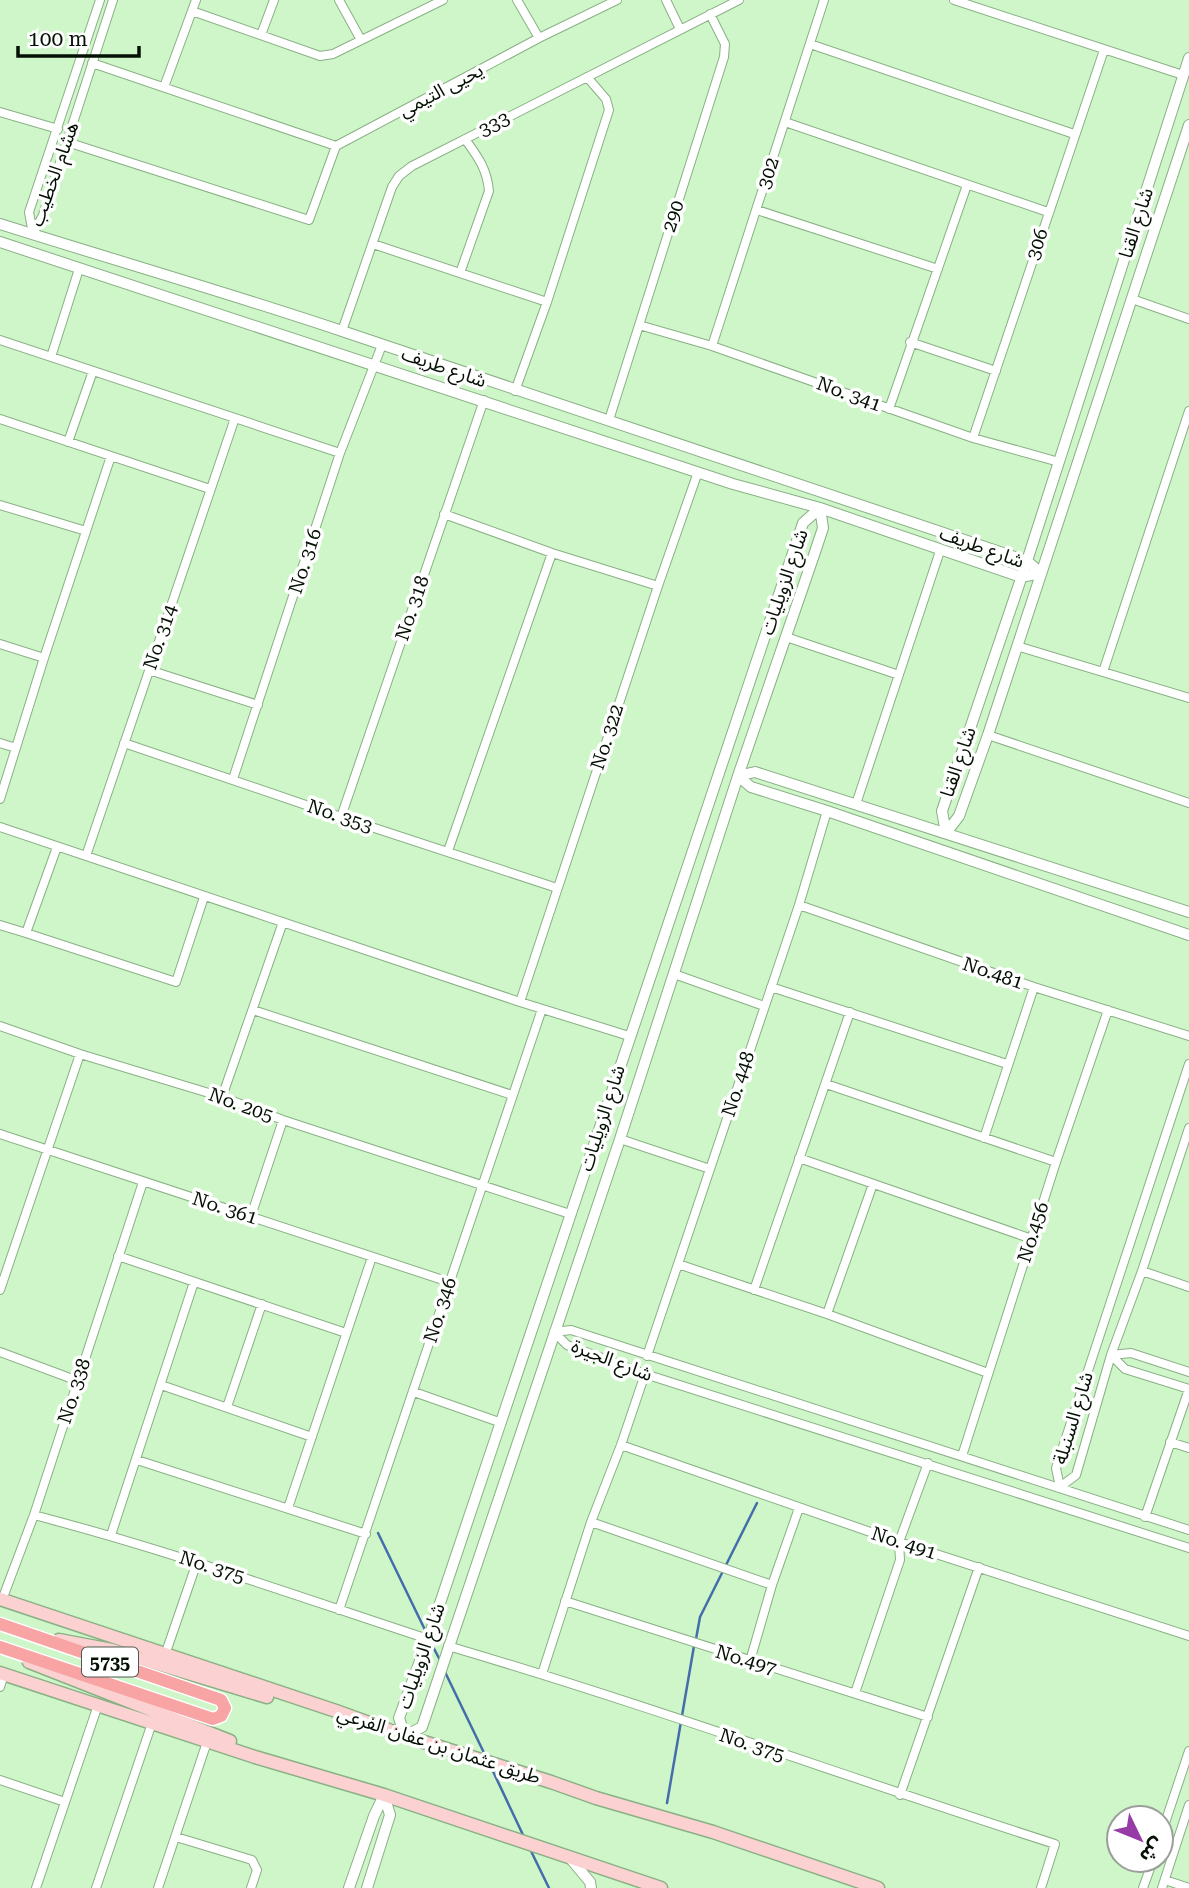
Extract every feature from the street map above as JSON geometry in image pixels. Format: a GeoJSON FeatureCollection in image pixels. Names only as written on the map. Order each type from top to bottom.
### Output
{"type":"FeatureCollection","features":[{"type":"Feature","properties":{"kind":"main road","name":"طريق عثمان بن عفان الفرعي"},"geometry":{"type":"LineString","coordinates":[[1,1600],[405,1736],[596,1798],[726,1836],[878,1888]]}},
{"type":"Feature","properties":{"kind":"main road","name":"5735"},"geometry":{"type":"LineString","coordinates":[[0,1624],[220,1700],[225,1706],[223,1714],[213,1719],[0,1648]]}},
{"type":"Feature","properties":{"kind":"main road"},"geometry":{"type":"LineString","coordinates":[[34,1636],[111,1650],[262,1696],[336,1711]]}},
{"type":"Feature","properties":{"kind":"main road"},"geometry":{"type":"LineString","coordinates":[[0,1648],[51,1672],[223,1738],[297,1771]]}},
{"type":"Feature","properties":{"kind":"main road"},"geometry":{"type":"LineString","coordinates":[[1,1678],[98,1705],[297,1771],[384,1795],[570,1858],[636,1885],[662,1888]]}},
{"type":"Feature","properties":{"kind":"street","name":"هشام الخطيب"},"geometry":{"type":"LineString","coordinates":[[33,234],[29,212],[100,0]]}},
{"type":"Feature","properties":{"kind":"street","name":"هشام الخطيب"},"geometry":{"type":"LineString","coordinates":[[33,234],[43,215],[113,0]]}},
{"type":"Feature","properties":{"kind":"street"},"geometry":{"type":"LineString","coordinates":[[164,87],[196,0]]}},
{"type":"Feature","properties":{"kind":"street"},"geometry":{"type":"LineString","coordinates":[[261,35],[274,0]]}},
{"type":"Feature","properties":{"kind":"street"},"geometry":{"type":"LineString","coordinates":[[339,0],[361,40]]}},
{"type":"Feature","properties":{"kind":"street"},"geometry":{"type":"LineString","coordinates":[[192,11],[320,56],[333,54],[431,3],[443,0]]}},
{"type":"Feature","properties":{"kind":"street","name":"يحيى التيمي"},"geometry":{"type":"LineString","coordinates":[[335,146],[606,2],[617,0]]}},
{"type":"Feature","properties":{"kind":"street"},"geometry":{"type":"LineString","coordinates":[[666,0],[680,29]]}},
{"type":"Feature","properties":{"kind":"street","name":"333"},"geometry":{"type":"LineString","coordinates":[[342,331],[392,187],[399,176],[412,166],[739,0]]}},
{"type":"Feature","properties":{"kind":"street","name":"302"},"geometry":{"type":"LineString","coordinates":[[712,346],[824,0]]}},
{"type":"Feature","properties":{"kind":"street"},"geometry":{"type":"LineString","coordinates":[[954,0],[1183,75]]}},
{"type":"Feature","properties":{"kind":"street"},"geometry":{"type":"LineString","coordinates":[[520,1],[538,38]]}},
{"type":"Feature","properties":{"kind":"street","name":"290"},"geometry":{"type":"LineString","coordinates":[[609,420],[724,57],[725,44],[710,14]]}},
{"type":"Feature","properties":{"kind":"street"},"geometry":{"type":"LineString","coordinates":[[810,44],[1074,134]]}},
{"type":"Feature","properties":{"kind":"street","name":"306"},"geometry":{"type":"LineString","coordinates":[[973,438],[1104,50]]}},
{"type":"Feature","properties":{"kind":"street","name":"شارع القنا"},"geometry":{"type":"LineString","coordinates":[[946,833],[942,811],[1027,561],[1189,58]]}},
{"type":"Feature","properties":{"kind":"street"},"geometry":{"type":"LineString","coordinates":[[67,142],[309,220],[335,146],[92,63]]}},
{"type":"Feature","properties":{"kind":"street"},"geometry":{"type":"LineString","coordinates":[[515,391],[547,302],[609,110],[606,99],[587,77]]}},
{"type":"Feature","properties":{"kind":"street"},"geometry":{"type":"LineString","coordinates":[[0,112],[58,130]]}},
{"type":"Feature","properties":{"kind":"street"},"geometry":{"type":"LineString","coordinates":[[785,122],[1048,212]]}},
{"type":"Feature","properties":{"kind":"street","name":"شارع القنا"},"geometry":{"type":"LineString","coordinates":[[946,833],[959,816],[988,735],[1189,128]]}},
{"type":"Feature","properties":{"kind":"street"},"geometry":{"type":"LineString","coordinates":[[460,273],[489,191],[488,177],[482,162],[465,139]]}},
{"type":"Feature","properties":{"kind":"street"},"geometry":{"type":"LineString","coordinates":[[889,409],[967,185]]}},
{"type":"Feature","properties":{"kind":"street"},"geometry":{"type":"LineString","coordinates":[[757,210],[938,269]]}},
{"type":"Feature","properties":{"kind":"street","name":"شارع طريف"},"geometry":{"type":"LineString","coordinates":[[0,224],[342,331],[515,391],[609,420],[1027,561],[1041,573]]}},
{"type":"Feature","properties":{"kind":"street","name":"شارع طريف"},"geometry":{"type":"LineString","coordinates":[[0,242],[698,472],[820,508],[1021,577],[1041,573]]}},
{"type":"Feature","properties":{"kind":"street"},"geometry":{"type":"LineString","coordinates":[[373,244],[547,302]]}},
{"type":"Feature","properties":{"kind":"street"},"geometry":{"type":"LineString","coordinates":[[51,357],[79,269]]}},
{"type":"Feature","properties":{"kind":"street"},"geometry":{"type":"LineString","coordinates":[[1132,299],[1189,318]]}},
{"type":"Feature","properties":{"kind":"street","name":"No. 341"},"geometry":{"type":"LineString","coordinates":[[639,325],[712,346],[973,438],[1059,462]]}},
{"type":"Feature","properties":{"kind":"street"},"geometry":{"type":"LineString","coordinates":[[0,340],[340,453]]}},
{"type":"Feature","properties":{"kind":"street"},"geometry":{"type":"LineString","coordinates":[[911,343],[996,371]]}},
{"type":"Feature","properties":{"kind":"street","name":"No. 316"},"geometry":{"type":"LineString","coordinates":[[233,779],[340,453],[382,345]]}},
{"type":"Feature","properties":{"kind":"street"},"geometry":{"type":"LineString","coordinates":[[68,442],[93,371]]}},
{"type":"Feature","properties":{"kind":"street","name":"No. 318"},"geometry":{"type":"LineString","coordinates":[[341,817],[485,401]]}},
{"type":"Feature","properties":{"kind":"street"},"geometry":{"type":"LineString","coordinates":[[1103,672],[1189,411]]}},
{"type":"Feature","properties":{"kind":"street","name":"No. 314"},"geometry":{"type":"LineString","coordinates":[[86,856],[235,418]]}},
{"type":"Feature","properties":{"kind":"street"},"geometry":{"type":"LineString","coordinates":[[0,419],[210,489]]}},
{"type":"Feature","properties":{"kind":"street"},"geometry":{"type":"LineString","coordinates":[[0,800],[111,456]]}},
{"type":"Feature","properties":{"kind":"street","name":"No. 322"},"geometry":{"type":"LineString","coordinates":[[520,1002],[698,472]]}},
{"type":"Feature","properties":{"kind":"street"},"geometry":{"type":"LineString","coordinates":[[0,505],[86,531]]}},
{"type":"Feature","properties":{"kind":"street","name":"شارع الزويليات"},"geometry":{"type":"LineString","coordinates":[[820,508],[823,527],[422,1727],[405,1736],[399,1718],[428,1639],[629,1036],[803,523],[820,508]]}},
{"type":"Feature","properties":{"kind":"street"},"geometry":{"type":"LineString","coordinates":[[444,514],[552,553],[658,586]]}},
{"type":"Feature","properties":{"kind":"street"},"geometry":{"type":"LineString","coordinates":[[856,804],[940,551]]}},
{"type":"Feature","properties":{"kind":"street"},"geometry":{"type":"LineString","coordinates":[[449,851],[552,553]]}},
{"type":"Feature","properties":{"kind":"street"},"geometry":{"type":"LineString","coordinates":[[786,637],[899,675]]}},
{"type":"Feature","properties":{"kind":"street"},"geometry":{"type":"LineString","coordinates":[[0,644],[44,658]]}},
{"type":"Feature","properties":{"kind":"street"},"geometry":{"type":"LineString","coordinates":[[1017,646],[1189,698]]}},
{"type":"Feature","properties":{"kind":"street"},"geometry":{"type":"LineString","coordinates":[[149,670],[258,705]]}},
{"type":"Feature","properties":{"kind":"street"},"geometry":{"type":"LineString","coordinates":[[988,735],[1189,803]]}},
{"type":"Feature","properties":{"kind":"street"},"geometry":{"type":"LineString","coordinates":[[0,743],[16,748]]}},
{"type":"Feature","properties":{"kind":"street","name":"No. 353"},"geometry":{"type":"LineString","coordinates":[[124,743],[557,888]]}},
{"type":"Feature","properties":{"kind":"street"},"geometry":{"type":"LineString","coordinates":[[738,776],[755,772],[1189,912]]}},
{"type":"Feature","properties":{"kind":"street"},"geometry":{"type":"LineString","coordinates":[[738,776],[751,787],[1189,935]]}},
{"type":"Feature","properties":{"kind":"street","name":"No. 448"},"geometry":{"type":"LineString","coordinates":[[646,1356],[799,905],[828,811]]}},
{"type":"Feature","properties":{"kind":"street"},"geometry":{"type":"LineString","coordinates":[[0,827],[520,1002],[629,1036]]}},
{"type":"Feature","properties":{"kind":"street"},"geometry":{"type":"LineString","coordinates":[[26,933],[57,846]]}},
{"type":"Feature","properties":{"kind":"street"},"geometry":{"type":"LineString","coordinates":[[0,925],[176,982],[204,897]]}},
{"type":"Feature","properties":{"kind":"street","name":"No.481"},"geometry":{"type":"LineString","coordinates":[[799,905],[1034,987],[1189,1036]]}},
{"type":"Feature","properties":{"kind":"street"},"geometry":{"type":"LineString","coordinates":[[222,1097],[283,922]]}},
{"type":"Feature","properties":{"kind":"street"},"geometry":{"type":"LineString","coordinates":[[674,974],[764,1006]]}},
{"type":"Feature","properties":{"kind":"street"},"geometry":{"type":"LineString","coordinates":[[771,987],[1007,1064]]}},
{"type":"Feature","properties":{"kind":"street"},"geometry":{"type":"LineString","coordinates":[[984,1138],[1034,987]]}},
{"type":"Feature","properties":{"kind":"street","name":"No. 346"},"geometry":{"type":"LineString","coordinates":[[339,1610],[542,1009]]}},
{"type":"Feature","properties":{"kind":"street"},"geometry":{"type":"LineString","coordinates":[[253,1010],[512,1095]]}},
{"type":"Feature","properties":{"kind":"street","name":"No.456"},"geometry":{"type":"LineString","coordinates":[[962,1456],[1056,1162],[1108,1010]]}},
{"type":"Feature","properties":{"kind":"street"},"geometry":{"type":"LineString","coordinates":[[754,1290],[850,1012]]}},
{"type":"Feature","properties":{"kind":"street","name":"No. 205"},"geometry":{"type":"LineString","coordinates":[[0,1026],[80,1054],[222,1097],[283,1121],[570,1214]]}},
{"type":"Feature","properties":{"kind":"street"},"geometry":{"type":"LineString","coordinates":[[0,1290],[80,1054]]}},
{"type":"Feature","properties":{"kind":"street","name":"شارع السنبلة"},"geometry":{"type":"LineString","coordinates":[[1189,1063],[1056,1468],[1060,1487],[1076,1475],[1111,1355],[1189,1128]]}},
{"type":"Feature","properties":{"kind":"street"},"geometry":{"type":"LineString","coordinates":[[826,1084],[1056,1162]]}},
{"type":"Feature","properties":{"kind":"street"},"geometry":{"type":"LineString","coordinates":[[251,1216],[283,1121]]}},
{"type":"Feature","properties":{"kind":"street","name":"No. 361"},"geometry":{"type":"LineString","coordinates":[[0,1134],[449,1282]]}},
{"type":"Feature","properties":{"kind":"street"},"geometry":{"type":"LineString","coordinates":[[620,1139],[710,1169]]}},
{"type":"Feature","properties":{"kind":"street"},"geometry":{"type":"LineString","coordinates":[[799,1158],[1031,1239]]}},
{"type":"Feature","properties":{"kind":"street","name":"No. 338"},"geometry":{"type":"LineString","coordinates":[[1,1600],[34,1515],[143,1182]]}},
{"type":"Feature","properties":{"kind":"street"},"geometry":{"type":"LineString","coordinates":[[827,1314],[873,1184]]}},
{"type":"Feature","properties":{"kind":"street"},"geometry":{"type":"LineString","coordinates":[[118,1256],[346,1333]]}},
{"type":"Feature","properties":{"kind":"street"},"geometry":{"type":"LineString","coordinates":[[288,1508],[372,1257]]}},
{"type":"Feature","properties":{"kind":"street"},"geometry":{"type":"LineString","coordinates":[[678,1264],[827,1314],[988,1373]]}},
{"type":"Feature","properties":{"kind":"street"},"geometry":{"type":"LineString","coordinates":[[1142,1271],[1189,1287]]}},
{"type":"Feature","properties":{"kind":"street"},"geometry":{"type":"LineString","coordinates":[[111,1535],[194,1282]]}},
{"type":"Feature","properties":{"kind":"street"},"geometry":{"type":"LineString","coordinates":[[227,1407],[262,1304]]}},
{"type":"Feature","properties":{"kind":"street","name":"شارع الجيرة"},"geometry":{"type":"LineString","coordinates":[[554,1332],[571,1330],[1189,1530]]}},
{"type":"Feature","properties":{"kind":"street","name":"شارع الجيرة"},"geometry":{"type":"LineString","coordinates":[[554,1332],[566,1345],[645,1374],[1189,1548]]}},
{"type":"Feature","properties":{"kind":"street"},"geometry":{"type":"LineString","coordinates":[[0,1352],[78,1381]]}},
{"type":"Feature","properties":{"kind":"street"},"geometry":{"type":"LineString","coordinates":[[1111,1355],[1131,1353],[1189,1372]]}},
{"type":"Feature","properties":{"kind":"street"},"geometry":{"type":"LineString","coordinates":[[1111,1355],[1125,1369],[1189,1389],[1145,1517]]}},
{"type":"Feature","properties":{"kind":"street"},"geometry":{"type":"LineString","coordinates":[[542,1674],[591,1522],[621,1446],[645,1374]]}},
{"type":"Feature","properties":{"kind":"street"},"geometry":{"type":"LineString","coordinates":[[161,1385],[312,1437]]}},
{"type":"Feature","properties":{"kind":"street"},"geometry":{"type":"LineString","coordinates":[[414,1392],[499,1422]]}},
{"type":"Feature","properties":{"kind":"street"},"geometry":{"type":"LineString","coordinates":[[1170,1443],[1189,1448]]}},
{"type":"Feature","properties":{"kind":"street","name":"No. 491"},"geometry":{"type":"LineString","coordinates":[[621,1446],[899,1542],[1189,1636]]}},
{"type":"Feature","properties":{"kind":"street"},"geometry":{"type":"LineString","coordinates":[[137,1460],[366,1534]]}},
{"type":"Feature","properties":{"kind":"street"},"geometry":{"type":"LineString","coordinates":[[855,1693],[900,1560],[899,1542],[928,1463]]}},
{"type":"Feature","properties":{"kind":"street"},"geometry":{"type":"LineString","coordinates":[[750,1661],[772,1585],[799,1508]]}},
{"type":"Feature","properties":{"kind":"street","name":"No. 375"},"geometry":{"type":"LineString","coordinates":[[34,1515],[111,1535],[197,1562],[428,1639]]}},
{"type":"Feature","properties":{"kind":"street"},"geometry":{"type":"LineString","coordinates":[[591,1522],[772,1585]]}},
{"type":"Feature","properties":{"kind":"street"},"geometry":{"type":"LineString","coordinates":[[165,1655],[197,1562]]}},
{"type":"Feature","properties":{"kind":"street"},"geometry":{"type":"LineString","coordinates":[[900,1795],[979,1567]]}},
{"type":"Feature","properties":{"kind":"street","name":"No.497"},"geometry":{"type":"LineString","coordinates":[[565,1601],[928,1717]]}},
{"type":"Feature","properties":{"kind":"street","name":"No. 375"},"geometry":{"type":"LineString","coordinates":[[448,1646],[542,1674],[900,1795],[1055,1844],[1041,1888]]}},
{"type":"Feature","properties":{"kind":"street"},"geometry":{"type":"LineString","coordinates":[[36,1888],[98,1705]]}},
{"type":"Feature","properties":{"kind":"street"},"geometry":{"type":"LineString","coordinates":[[96,1888],[152,1723]]}},
{"type":"Feature","properties":{"kind":"street"},"geometry":{"type":"LineString","coordinates":[[159,1888],[207,1742]]}},
{"type":"Feature","properties":{"kind":"street"},"geometry":{"type":"LineString","coordinates":[[1171,1804],[1189,1751]]}},
{"type":"Feature","properties":{"kind":"street"},"geometry":{"type":"LineString","coordinates":[[0,1780],[65,1802]]}},
{"type":"Feature","properties":{"kind":"street"},"geometry":{"type":"LineString","coordinates":[[349,1888],[384,1795]]}},
{"type":"Feature","properties":{"kind":"street"},"geometry":{"type":"LineString","coordinates":[[367,1888],[390,1815],[384,1795]]}},
{"type":"Feature","properties":{"kind":"street"},"geometry":{"type":"LineString","coordinates":[[1189,1805],[1163,1884],[1189,1888]]}},
{"type":"Feature","properties":{"kind":"street"},"geometry":{"type":"LineString","coordinates":[[176,1837],[252,1860],[257,1870],[251,1888]]}},
{"type":"Feature","properties":{"kind":"street"},"geometry":{"type":"LineString","coordinates":[[570,1858],[590,1882],[591,1888]]}},
{"type":"Feature","properties":{"kind":"waterway"},"geometry":{"type":"LineString","coordinates":[[726,1565],[757,1503]]}},
{"type":"Feature","properties":{"kind":"waterway"},"geometry":{"type":"LineString","coordinates":[[378,1533],[427,1634]]}},
{"type":"Feature","properties":{"kind":"waterway"},"geometry":{"type":"LineString","coordinates":[[696,1639],[700,1617],[723,1571]]}},
{"type":"Feature","properties":{"kind":"waterway"},"geometry":{"type":"LineString","coordinates":[[431,1643],[441,1662]]}},
{"type":"Feature","properties":{"kind":"waterway"},"geometry":{"type":"LineString","coordinates":[[667,1803],[694,1646]]}},
{"type":"Feature","properties":{"kind":"waterway"},"geometry":{"type":"LineString","coordinates":[[445,1672],[486,1757]]}},
{"type":"Feature","properties":{"kind":"waterway"},"geometry":{"type":"LineString","coordinates":[[491,1767],[524,1837]]}},
{"type":"Feature","properties":{"kind":"waterway"},"geometry":{"type":"LineString","coordinates":[[530,1849],[549,1888]]}}]}
